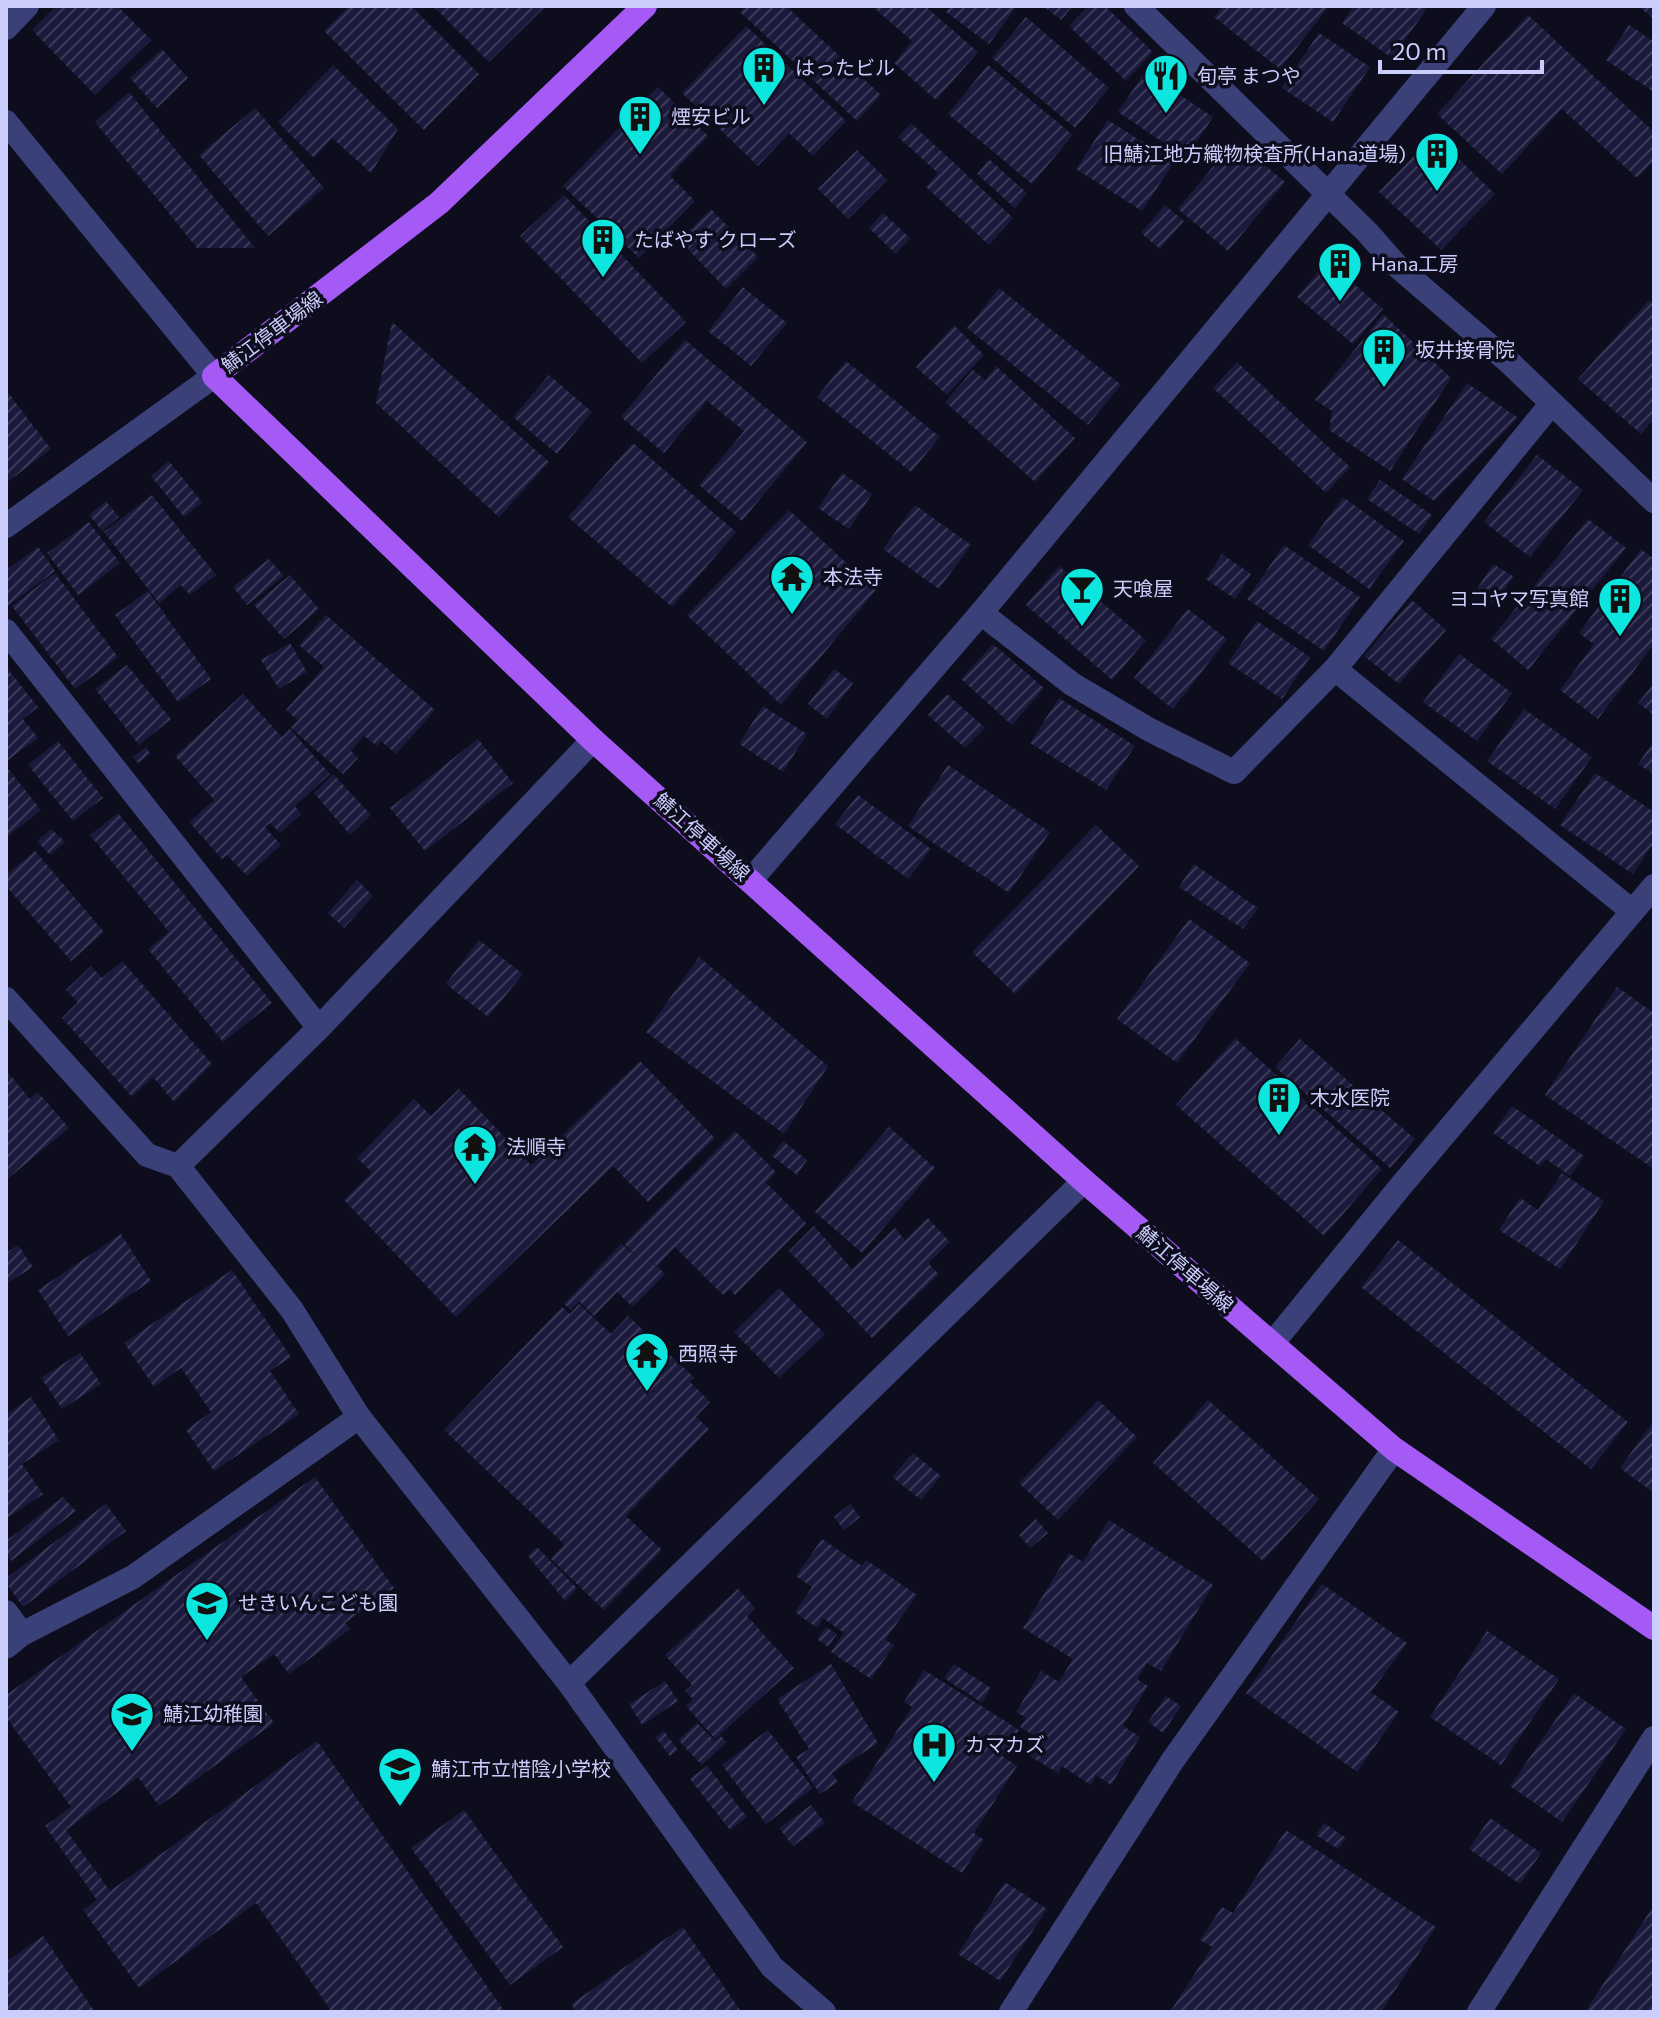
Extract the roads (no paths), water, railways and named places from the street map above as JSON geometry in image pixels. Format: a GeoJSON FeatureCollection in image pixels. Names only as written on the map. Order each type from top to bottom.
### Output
{"type":"FeatureCollection","features":[{"type":"Feature","properties":{"kind":"main road","name":"鯖江停車場線"},"geometry":{"type":"LineString","coordinates":[[645,6],[439,203],[214,376],[593,740],[1084,1181],[1394,1449],[1654,1628]]}},
{"type":"Feature","properties":{"kind":"street"},"geometry":{"type":"LineString","coordinates":[[6,28],[27,6]]}},
{"type":"Feature","properties":{"kind":"street"},"geometry":{"type":"LineString","coordinates":[[1136,6],[1397,266],[1552,403],[1654,501]]}},
{"type":"Feature","properties":{"kind":"street"},"geometry":{"type":"LineString","coordinates":[[750,881],[981,613],[1330,196],[1484,6]]}},
{"type":"Feature","properties":{"kind":"street"},"geometry":{"type":"LineString","coordinates":[[6,122],[214,376],[6,526]]}},
{"type":"Feature","properties":{"kind":"street"},"geometry":{"type":"LineString","coordinates":[[981,613],[1072,684],[1150,730],[1234,772],[1335,669],[1552,403]]}},
{"type":"Feature","properties":{"kind":"street"},"geometry":{"type":"LineString","coordinates":[[6,631],[319,1028]]}},
{"type":"Feature","properties":{"kind":"street"},"geometry":{"type":"LineString","coordinates":[[1335,669],[1632,911]]}},
{"type":"Feature","properties":{"kind":"street"},"geometry":{"type":"LineString","coordinates":[[178,1166],[319,1028],[593,740]]}},
{"type":"Feature","properties":{"kind":"street"},"geometry":{"type":"LineString","coordinates":[[1272,1344],[1654,886]]}},
{"type":"Feature","properties":{"kind":"street"},"geometry":{"type":"LineString","coordinates":[[6,999],[147,1155],[178,1166],[292,1310],[359,1417],[569,1683],[772,1967],[824,2012]]}},
{"type":"Feature","properties":{"kind":"street"},"geometry":{"type":"LineString","coordinates":[[569,1683],[1084,1181]]}},
{"type":"Feature","properties":{"kind":"street"},"geometry":{"type":"LineString","coordinates":[[6,1612],[14,1640],[133,1577],[359,1417]]}},
{"type":"Feature","properties":{"kind":"street"},"geometry":{"type":"LineString","coordinates":[[1011,2012],[1173,1760],[1394,1449]]}},
{"type":"Feature","properties":{"kind":"street"},"geometry":{"type":"LineString","coordinates":[[1479,2012],[1654,1738]]}},
{"type":"Feature","properties":{"kind":"place","name":"はったビル"},"geometry":{"type":"Point","coordinates":[764,107]}},
{"type":"Feature","properties":{"kind":"place","name":"旬亭 まつや"},"geometry":{"type":"Point","coordinates":[1166,115]}},
{"type":"Feature","properties":{"kind":"place","name":"煙安ビル"},"geometry":{"type":"Point","coordinates":[640,156]}},
{"type":"Feature","properties":{"kind":"place","name":"旧鯖江地方織物検査所(Hana道場)"},"geometry":{"type":"Point","coordinates":[1437,193]}},
{"type":"Feature","properties":{"kind":"place","name":"たばやす クローズ"},"geometry":{"type":"Point","coordinates":[603,279]}},
{"type":"Feature","properties":{"kind":"place","name":"Hana工房"},"geometry":{"type":"Point","coordinates":[1340,303]}},
{"type":"Feature","properties":{"kind":"place","name":"坂井接骨院"},"geometry":{"type":"Point","coordinates":[1384,389]}},
{"type":"Feature","properties":{"kind":"place","name":"本法寺"},"geometry":{"type":"Point","coordinates":[792,616]}},
{"type":"Feature","properties":{"kind":"place","name":"天喰屋"},"geometry":{"type":"Point","coordinates":[1082,628]}},
{"type":"Feature","properties":{"kind":"place","name":"ヨコヤマ写真館"},"geometry":{"type":"Point","coordinates":[1620,638]}},
{"type":"Feature","properties":{"kind":"place","name":"木水医院"},"geometry":{"type":"Point","coordinates":[1279,1137]}},
{"type":"Feature","properties":{"kind":"place","name":"法順寺"},"geometry":{"type":"Point","coordinates":[475,1186]}},
{"type":"Feature","properties":{"kind":"place","name":"西照寺"},"geometry":{"type":"Point","coordinates":[647,1393]}},
{"type":"Feature","properties":{"kind":"place","name":"せきいんこども園"},"geometry":{"type":"Point","coordinates":[207,1642]}},
{"type":"Feature","properties":{"kind":"place","name":"鯖江幼稚園"},"geometry":{"type":"Point","coordinates":[132,1753]}},
{"type":"Feature","properties":{"kind":"place","name":"カマカズ"},"geometry":{"type":"Point","coordinates":[934,1784]}},
{"type":"Feature","properties":{"kind":"place","name":"鯖江市立惜陰小学校"},"geometry":{"type":"Point","coordinates":[400,1808]}}]}
